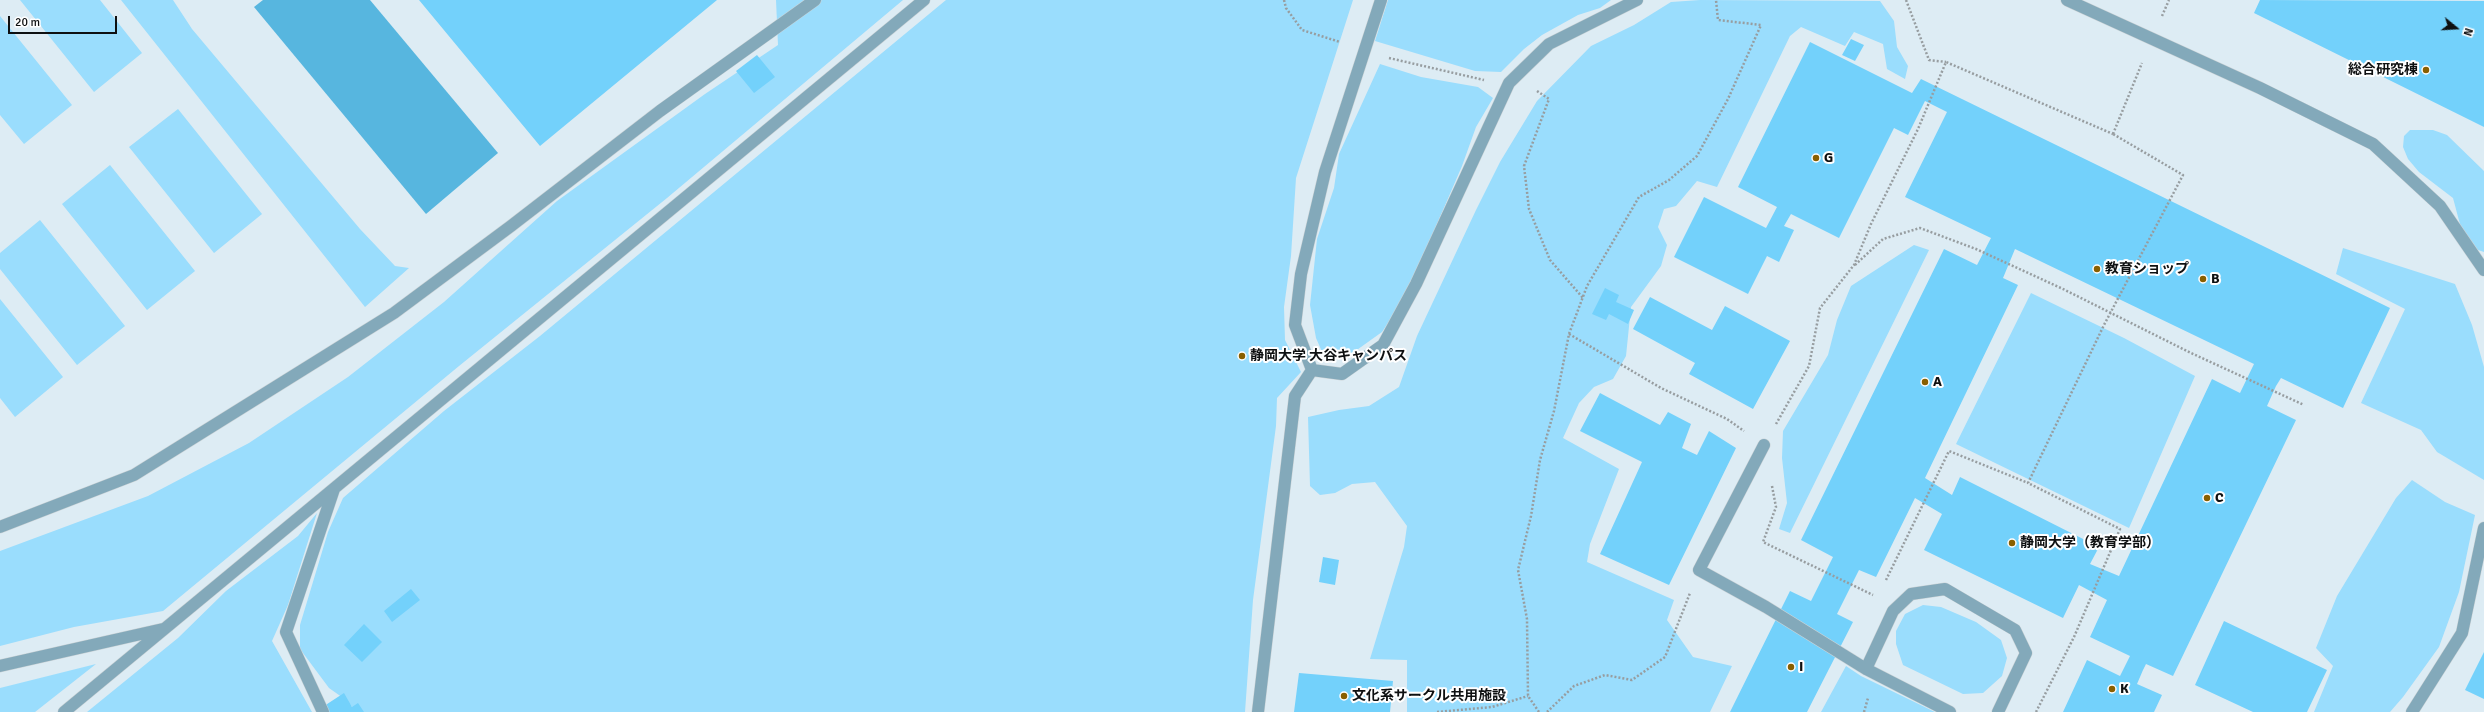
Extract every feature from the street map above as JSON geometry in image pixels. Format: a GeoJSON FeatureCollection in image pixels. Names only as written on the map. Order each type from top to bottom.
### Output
{"type":"FeatureCollection","features":[{"type":"Feature","properties":{"kind":"lane"},"geometry":{"type":"LineString","coordinates":[[0,527],[134,475],[394,313],[511,226],[660,111],[815,0]]}},
{"type":"Feature","properties":{"kind":"lane"},"geometry":{"type":"LineString","coordinates":[[64,712],[924,0]]}},
{"type":"Feature","properties":{"kind":"lane"},"geometry":{"type":"LineString","coordinates":[[1312,370],[1295,325],[1301,274],[1325,172],[1381,0]]}},
{"type":"Feature","properties":{"kind":"lane"},"geometry":{"type":"LineString","coordinates":[[1312,370],[1342,374],[1383,345],[1416,284],[1509,83],[1549,44],[1637,0]]}},
{"type":"Feature","properties":{"kind":"lane"},"geometry":{"type":"LineString","coordinates":[[2067,0],[2260,88],[2373,144],[2440,206],[2484,270]]}},
{"type":"Feature","properties":{"kind":"lane"},"geometry":{"type":"LineString","coordinates":[[1258,712],[1295,396],[1312,370]]}},
{"type":"Feature","properties":{"kind":"lane"},"geometry":{"type":"LineString","coordinates":[[1764,445],[1699,570],[1766,607],[1866,670],[1950,712]]}},
{"type":"Feature","properties":{"kind":"lane"},"geometry":{"type":"LineString","coordinates":[[323,712],[286,632],[334,489]]}},
{"type":"Feature","properties":{"kind":"lane"},"geometry":{"type":"LineString","coordinates":[[2412,712],[2462,633],[2484,528]]}},
{"type":"Feature","properties":{"kind":"lane"},"geometry":{"type":"LineString","coordinates":[[1866,670],[1893,611],[1911,594],[1945,589],[2015,630],[2026,653],[1998,712]]}},
{"type":"Feature","properties":{"kind":"lane"},"geometry":{"type":"LineString","coordinates":[[0,666],[164,629]]}},
{"type":"Feature","properties":{"kind":"path"},"geometry":{"type":"LineString","coordinates":[[1539,712],[1528,696],[1526,619],[1518,570],[1531,516],[1540,460],[1554,411],[1569,334],[1587,286],[1639,197],[1669,180],[1697,156],[1725,105],[1761,25],[1718,20],[1716,0]]}},
{"type":"Feature","properties":{"kind":"path"},"geometry":{"type":"LineString","coordinates":[[1906,0],[1929,60],[1946,62],[2113,134],[2183,175],[2112,311],[2028,483]]}},
{"type":"Feature","properties":{"kind":"path"},"geometry":{"type":"LineString","coordinates":[[2113,134],[2152,39]]}},
{"type":"Feature","properties":{"kind":"path"},"geometry":{"type":"LineString","coordinates":[[1854,265],[1871,224],[1918,129],[1946,62]]}},
{"type":"Feature","properties":{"kind":"path"},"geometry":{"type":"LineString","coordinates":[[1878,598],[1763,542],[1776,507],[1764,445],[1808,366],[1820,308],[1854,265],[1883,238],[1920,228],[1976,249],[2112,311],[2191,353],[2304,405]]}},
{"type":"Feature","properties":{"kind":"path"},"geometry":{"type":"LineString","coordinates":[[1569,334],[1661,388],[1727,419],[1764,445]]}},
{"type":"Feature","properties":{"kind":"path"},"geometry":{"type":"LineString","coordinates":[[1884,584],[1949,451],[2028,483],[2120,529],[2074,636],[2036,712]]}},
{"type":"Feature","properties":{"kind":"path"},"geometry":{"type":"LineString","coordinates":[[1547,712],[1574,686],[1605,675],[1632,680],[1665,657],[1699,570]]}},
{"type":"Feature","properties":{"kind":"path"},"geometry":{"type":"LineString","coordinates":[[1437,712],[1492,707],[1528,696]]}},
{"type":"Feature","properties":{"kind":"shaded area","name":"静岡大学 大谷キャンパス"},"geometry":{"type":"Polygon","coordinates":[[[0,0],[2484,0],[2484,712],[0,712],[0,0]]]}},
{"type":"Feature","properties":{"kind":"shaded area"},"geometry":{"type":"Polygon","coordinates":[[[20,0],[100,0],[142,53],[94,92],[20,0]]]}},
{"type":"Feature","properties":{"kind":"shaded area"},"geometry":{"type":"Polygon","coordinates":[[[121,0],[173,0],[192,29],[360,229],[395,266],[409,268],[365,307],[121,0]]]}},
{"type":"Feature","properties":{"kind":"shaded area"},"geometry":{"type":"Polygon","coordinates":[[[263,0],[370,0],[498,153],[426,214],[254,7],[263,0]]]}},
{"type":"Feature","properties":{"kind":"shaded area"},"geometry":{"type":"Polygon","coordinates":[[[776,0],[903,0],[667,198],[459,366],[163,611],[74,627],[0,646],[0,551],[148,496],[249,443],[348,377],[444,302],[557,201],[705,94],[778,45],[776,0]]]}},
{"type":"Feature","properties":{"kind":"shaded area"},"geometry":{"type":"Polygon","coordinates":[[[946,0],[1353,0],[1296,178],[1291,256],[1284,307],[1285,340],[1301,372],[1277,398],[1276,426],[1253,600],[1245,712],[357,712],[346,700],[329,688],[300,649],[300,625],[328,532],[343,498],[444,411],[540,336],[946,0]]]}},
{"type":"Feature","properties":{"kind":"shaded area"},"geometry":{"type":"Polygon","coordinates":[[[1388,0],[1611,0],[1600,8],[1578,15],[1542,35],[1524,49],[1501,72],[1475,71],[1375,41],[1388,0]]]}},
{"type":"Feature","properties":{"kind":"shaded area"},"geometry":{"type":"Polygon","coordinates":[[[1700,0],[1880,1],[1894,21],[1897,47],[1908,66],[1905,79],[1887,69],[1883,44],[1854,32],[1845,46],[1801,27],[1790,36],[1717,187],[1697,181],[1676,206],[1664,209],[1658,227],[1667,245],[1661,266],[1631,307],[1626,356],[1613,379],[1594,387],[1579,403],[1563,438],[1619,469],[1590,544],[1587,562],[1674,600],[1667,620],[1693,657],[1732,666],[1710,712],[1407,712],[1407,660],[1370,659],[1404,547],[1407,526],[1375,482],[1352,484],[1335,493],[1320,495],[1310,486],[1308,417],[1339,410],[1369,406],[1399,387],[1417,336],[1476,210],[1500,162],[1537,101],[1591,46],[1634,25],[1671,2],[1700,0]]]}},
{"type":"Feature","properties":{"kind":"shaded area"},"geometry":{"type":"Polygon","coordinates":[[[0,16],[72,105],[24,144],[0,115],[0,16]]]}},
{"type":"Feature","properties":{"kind":"shaded area"},"geometry":{"type":"Polygon","coordinates":[[[1380,64],[1421,77],[1478,87],[1493,98],[1476,127],[1462,166],[1406,296],[1382,332],[1354,352],[1327,363],[1316,338],[1310,305],[1317,239],[1334,188],[1339,154],[1380,64]]]}},
{"type":"Feature","properties":{"kind":"shaded area"},"geometry":{"type":"Polygon","coordinates":[[[178,109],[262,214],[214,253],[129,147],[178,109]]]}},
{"type":"Feature","properties":{"kind":"shaded area"},"geometry":{"type":"Polygon","coordinates":[[[2410,130],[2433,130],[2447,135],[2484,171],[2484,252],[2475,249],[2461,228],[2453,198],[2419,172],[2408,159],[2403,147],[2404,136],[2410,130]]]}},
{"type":"Feature","properties":{"kind":"shaded area"},"geometry":{"type":"Polygon","coordinates":[[[110,165],[195,271],[147,310],[62,204],[110,165]]]}},
{"type":"Feature","properties":{"kind":"shaded area"},"geometry":{"type":"Polygon","coordinates":[[[40,220],[125,326],[77,365],[0,269],[0,253],[40,220]]]}},
{"type":"Feature","properties":{"kind":"shaded area"},"geometry":{"type":"Polygon","coordinates":[[[1914,245],[1929,250],[1790,533],[1779,529],[1787,503],[1782,458],[1783,431],[1828,355],[1837,320],[1851,286],[1914,245]]]}},
{"type":"Feature","properties":{"kind":"shaded area"},"geometry":{"type":"Polygon","coordinates":[[[2343,248],[2455,284],[2472,325],[2484,367],[2484,480],[2437,452],[2421,430],[2361,403],[2405,309],[2336,274],[2343,248]]]}},
{"type":"Feature","properties":{"kind":"shaded area"},"geometry":{"type":"Polygon","coordinates":[[[2031,293],[2124,338],[2195,376],[2129,528],[1956,444],[2031,293]]]}},
{"type":"Feature","properties":{"kind":"shaded area"},"geometry":{"type":"Polygon","coordinates":[[[0,299],[63,377],[15,417],[0,398],[0,299]]]}},
{"type":"Feature","properties":{"kind":"shaded area"},"geometry":{"type":"Polygon","coordinates":[[[2412,480],[2445,502],[2475,515],[2459,592],[2439,647],[2403,697],[2390,712],[2314,712],[2333,666],[2316,648],[2337,596],[2396,498],[2412,480]]]}},
{"type":"Feature","properties":{"kind":"shaded area"},"geometry":{"type":"Polygon","coordinates":[[[317,513],[288,605],[272,641],[312,712],[87,712],[178,638],[226,591],[298,536],[317,513]]]}},
{"type":"Feature","properties":{"kind":"shaded area"},"geometry":{"type":"Polygon","coordinates":[[[1923,605],[1941,607],[1976,622],[2001,640],[2007,658],[2002,676],[1983,693],[1963,694],[1903,665],[1896,644],[1896,631],[1905,614],[1923,605]]]}},
{"type":"Feature","properties":{"kind":"shaded area"},"geometry":{"type":"Polygon","coordinates":[[[96,664],[35,712],[0,712],[0,688],[96,664]]]}},
{"type":"Feature","properties":{"kind":"shaded area"},"geometry":{"type":"Polygon","coordinates":[[[1846,666],[1861,676],[1935,712],[1821,712],[1846,666]]]}},
{"type":"Feature","properties":{"kind":"building"},"geometry":{"type":"Polygon","coordinates":[[[419,0],[717,0],[540,146],[419,0]]]}},
{"type":"Feature","properties":{"kind":"building","name":"総合研究棟"},"geometry":{"type":"Polygon","coordinates":[[[2260,0],[2484,1],[2484,127],[2254,13],[2260,0]]]}},
{"type":"Feature","properties":{"kind":"building"},"geometry":{"type":"Polygon","coordinates":[[[1851,39],[1864,45],[1855,61],[1842,55],[1851,39]]]}},
{"type":"Feature","properties":{"kind":"building"},"geometry":{"type":"Polygon","coordinates":[[[1810,42],[1912,93],[1921,79],[2390,308],[2343,408],[2281,378],[2276,386],[2267,406],[2296,420],[2173,676],[2146,664],[2143,670],[2137,684],[2162,695],[2154,712],[2063,712],[2087,660],[2120,676],[2130,656],[2090,637],[2107,600],[2079,585],[2063,618],[1924,550],[1942,514],[1915,498],[1876,577],[1859,570],[1837,614],[1853,622],[1807,712],[1730,712],[1790,591],[1811,601],[1833,557],[1801,540],[1944,249],[1977,265],[1991,238],[1905,197],[1947,112],[1925,101],[1908,135],[1894,128],[1839,238],[1791,214],[1784,226],[1794,230],[1779,262],[1767,256],[1748,294],[1674,257],[1704,197],[1766,228],[1777,207],[1738,187],[1810,42]],[[2015,249],[2003,278],[2018,285],[1925,478],[1952,495],[1960,477],[2099,547],[2090,564],[2119,576],[2212,379],[2240,393],[2254,364],[2015,249]]]}},
{"type":"Feature","properties":{"kind":"building"},"geometry":{"type":"Polygon","coordinates":[[[757,55],[775,77],[754,93],[736,71],[757,55]]]}},
{"type":"Feature","properties":{"kind":"building"},"geometry":{"type":"Polygon","coordinates":[[[1605,288],[1619,295],[1616,302],[1634,310],[1628,324],[1609,314],[1606,320],[1592,314],[1605,288]]]}},
{"type":"Feature","properties":{"kind":"building"},"geometry":{"type":"Polygon","coordinates":[[[1650,297],[1712,330],[1725,306],[1790,341],[1753,409],[1689,374],[1695,363],[1633,329],[1650,297]]]}},
{"type":"Feature","properties":{"kind":"building"},"geometry":{"type":"Polygon","coordinates":[[[1600,393],[1660,425],[1668,412],[1691,424],[1682,448],[1697,455],[1709,431],[1736,448],[1669,585],[1600,554],[1642,462],[1580,431],[1600,393]]]}},
{"type":"Feature","properties":{"kind":"building"},"geometry":{"type":"Polygon","coordinates":[[[1323,557],[1339,560],[1335,585],[1319,582],[1323,557]]]}},
{"type":"Feature","properties":{"kind":"building"},"geometry":{"type":"Polygon","coordinates":[[[411,589],[420,600],[392,622],[384,611],[411,589]]]}},
{"type":"Feature","properties":{"kind":"building"},"geometry":{"type":"Polygon","coordinates":[[[2224,621],[2327,670],[2307,712],[2253,712],[2195,685],[2224,621]]]}},
{"type":"Feature","properties":{"kind":"building"},"geometry":{"type":"Polygon","coordinates":[[[364,624],[382,642],[362,662],[344,645],[364,624]]]}},
{"type":"Feature","properties":{"kind":"building"},"geometry":{"type":"Polygon","coordinates":[[[2484,652],[2484,699],[2465,690],[2484,652]]]}},
{"type":"Feature","properties":{"kind":"building","name":"文化系サークル共用施設"},"geometry":{"type":"Polygon","coordinates":[[[1299,673],[1393,681],[1390,712],[1294,712],[1299,673]]]}},
{"type":"Feature","properties":{"kind":"building"},"geometry":{"type":"Polygon","coordinates":[[[344,693],[352,707],[358,703],[364,712],[324,712],[321,708],[344,693]]]}},
{"type":"Feature","properties":{"kind":"place","name":"総合研究棟"},"geometry":{"type":"Point","coordinates":[2426,70]}},
{"type":"Feature","properties":{"kind":"place","name":"G"},"geometry":{"type":"Point","coordinates":[1816,158]}},
{"type":"Feature","properties":{"kind":"place","name":"教育ショップ"},"geometry":{"type":"Point","coordinates":[2097,269]}},
{"type":"Feature","properties":{"kind":"place","name":"B"},"geometry":{"type":"Point","coordinates":[2203,279]}},
{"type":"Feature","properties":{"kind":"place","name":"静岡大学 大谷キャンパス"},"geometry":{"type":"Point","coordinates":[1242,356]}},
{"type":"Feature","properties":{"kind":"place","name":"A"},"geometry":{"type":"Point","coordinates":[1925,382]}},
{"type":"Feature","properties":{"kind":"place","name":"C"},"geometry":{"type":"Point","coordinates":[2207,498]}},
{"type":"Feature","properties":{"kind":"place","name":"静岡大学（教育学部）"},"geometry":{"type":"Point","coordinates":[2012,543]}},
{"type":"Feature","properties":{"kind":"place","name":"I"},"geometry":{"type":"Point","coordinates":[1791,667]}},
{"type":"Feature","properties":{"kind":"place","name":"K"},"geometry":{"type":"Point","coordinates":[2112,689]}},
{"type":"Feature","properties":{"kind":"place","name":"文化系サークル共用施設"},"geometry":{"type":"Point","coordinates":[1344,696]}}]}
